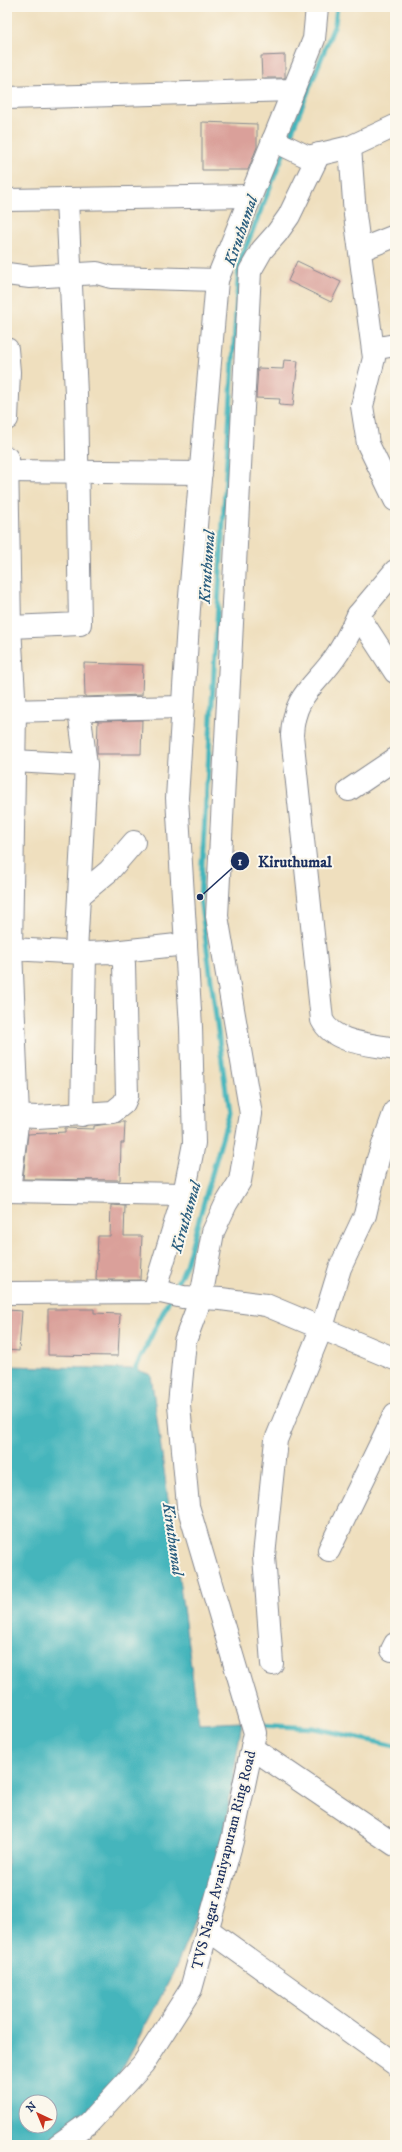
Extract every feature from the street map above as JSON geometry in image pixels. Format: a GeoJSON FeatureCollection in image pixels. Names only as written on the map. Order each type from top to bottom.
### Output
{"type":"FeatureCollection","features":[{"type":"Feature","properties":{"kind":"street"},"geometry":{"type":"LineString","coordinates":[[157,1292],[184,1194],[194,1143],[191,1027],[177,798],[182,707],[217,280],[250,196],[277,142],[293,90],[314,39],[318,7]]}},
{"type":"Feature","properties":{"kind":"street"},"geometry":{"type":"LineString","coordinates":[[7,98],[293,90]]}},
{"type":"Feature","properties":{"kind":"street"},"geometry":{"type":"LineString","coordinates":[[277,142],[314,156],[350,147],[395,126]]}},
{"type":"Feature","properties":{"kind":"street"},"geometry":{"type":"LineString","coordinates":[[350,147],[355,215],[374,358],[362,406],[368,444],[395,500]]}},
{"type":"Feature","properties":{"kind":"street","name":"TVS Nagar Avaniyapuram Ring Road"},"geometry":{"type":"LineString","coordinates":[[58,2145],[89,2123],[143,2064],[191,1989],[232,1841],[253,1733],[188,1506],[179,1405],[185,1341],[192,1298],[213,1232],[226,1204],[240,1181],[251,1114],[217,916],[250,271],[262,250],[289,216],[314,156]]}},
{"type":"Feature","properties":{"kind":"street"},"geometry":{"type":"LineString","coordinates":[[7,200],[250,196]]}},
{"type":"Feature","properties":{"kind":"street"},"geometry":{"type":"LineString","coordinates":[[10,627],[80,624],[71,275],[67,199]]}},
{"type":"Feature","properties":{"kind":"street"},"geometry":{"type":"LineString","coordinates":[[360,250],[395,236]]}},
{"type":"Feature","properties":{"kind":"street"},"geometry":{"type":"LineString","coordinates":[[7,274],[30,276],[97,273],[111,277],[217,280]]}},
{"type":"Feature","properties":{"kind":"street"},"geometry":{"type":"LineString","coordinates":[[373,350],[395,344]]}},
{"type":"Feature","properties":{"kind":"street"},"geometry":{"type":"LineString","coordinates":[[7,349],[9,372],[7,418]]}},
{"type":"Feature","properties":{"kind":"street"},"geometry":{"type":"LineString","coordinates":[[7,458],[11,712],[14,761],[9,949],[18,1116],[8,1191],[184,1194]]}},
{"type":"Feature","properties":{"kind":"street"},"geometry":{"type":"LineString","coordinates":[[7,470],[201,473]]}},
{"type":"Feature","properties":{"kind":"street"},"geometry":{"type":"LineString","coordinates":[[395,571],[358,615],[338,654],[305,694],[293,717],[292,734],[322,1020],[331,1033],[340,1038],[395,1049]]}},
{"type":"Feature","properties":{"kind":"street"},"geometry":{"type":"LineString","coordinates":[[358,615],[395,672]]}},
{"type":"Feature","properties":{"kind":"street"},"geometry":{"type":"LineString","coordinates":[[11,712],[182,707]]}},
{"type":"Feature","properties":{"kind":"street"},"geometry":{"type":"LineString","coordinates":[[79,710],[86,766],[79,896],[82,1115]]}},
{"type":"Feature","properties":{"kind":"street"},"geometry":{"type":"LineString","coordinates":[[348,790],[395,759]]}},
{"type":"Feature","properties":{"kind":"street"},"geometry":{"type":"LineString","coordinates":[[14,761],[86,766]]}},
{"type":"Feature","properties":{"kind":"street"},"geometry":{"type":"LineString","coordinates":[[79,896],[109,871],[134,842]]}},
{"type":"Feature","properties":{"kind":"street"},"geometry":{"type":"LineString","coordinates":[[9,949],[112,952],[186,944]]}},
{"type":"Feature","properties":{"kind":"street"},"geometry":{"type":"LineString","coordinates":[[18,1116],[38,1118],[113,1112],[124,1103],[127,1096],[124,964],[123,959],[112,952]]}},
{"type":"Feature","properties":{"kind":"street"},"geometry":{"type":"LineString","coordinates":[[272,1664],[264,1556],[276,1440],[322,1327],[340,1268],[365,1215],[378,1159],[395,1111]]}},
{"type":"Feature","properties":{"kind":"street"},"geometry":{"type":"LineString","coordinates":[[7,1293],[157,1292],[192,1298],[266,1304],[395,1359]]}},
{"type":"Feature","properties":{"kind":"street"},"geometry":{"type":"LineString","coordinates":[[329,1550],[395,1414]]}},
{"type":"Feature","properties":{"kind":"street"},"geometry":{"type":"LineString","coordinates":[[253,1733],[392,1836]]}},
{"type":"Feature","properties":{"kind":"street"},"geometry":{"type":"LineString","coordinates":[[208,1929],[395,2064]]}},
{"type":"Feature","properties":{"kind":"water"},"geometry":{"type":"Polygon","coordinates":[[[7,1366],[135,1369],[151,1375],[199,1724],[242,1722],[219,1864],[173,1974],[108,2095],[45,2145],[7,2145],[7,1366]]]}},
{"type":"Feature","properties":{"kind":"building"},"geometry":{"type":"Polygon","coordinates":[[[285,55],[285,78],[262,78],[261,56],[285,55]]]}},
{"type":"Feature","properties":{"kind":"building"},"geometry":{"type":"Polygon","coordinates":[[[202,122],[257,124],[257,147],[248,170],[202,170],[202,122]]]}},
{"type":"Feature","properties":{"kind":"building"},"geometry":{"type":"Polygon","coordinates":[[[297,261],[341,282],[331,302],[288,281],[297,261]]]}},
{"type":"Feature","properties":{"kind":"building"},"geometry":{"type":"Polygon","coordinates":[[[284,360],[298,361],[293,406],[279,405],[280,399],[256,398],[258,368],[283,369],[284,360]]]}},
{"type":"Feature","properties":{"kind":"building"},"geometry":{"type":"Polygon","coordinates":[[[84,663],[143,665],[142,695],[85,697],[84,663]]]}},
{"type":"Feature","properties":{"kind":"building"},"geometry":{"type":"Polygon","coordinates":[[[142,720],[141,754],[97,754],[98,721],[142,720]]]}},
{"type":"Feature","properties":{"kind":"building"},"geometry":{"type":"Polygon","coordinates":[[[125,1122],[124,1143],[121,1143],[120,1180],[23,1179],[28,1134],[65,1132],[65,1128],[94,1129],[94,1126],[125,1122]]]}},
{"type":"Feature","properties":{"kind":"building"},"geometry":{"type":"Polygon","coordinates":[[[111,1205],[125,1206],[124,1236],[142,1236],[140,1280],[96,1280],[98,1236],[110,1236],[111,1205]]]}},
{"type":"Feature","properties":{"kind":"building"},"geometry":{"type":"Polygon","coordinates":[[[48,1309],[94,1309],[94,1313],[120,1314],[118,1356],[48,1355],[48,1309]]]}},
{"type":"Feature","properties":{"kind":"building"},"geometry":{"type":"Polygon","coordinates":[[[7,1310],[22,1311],[19,1351],[7,1350],[7,1310]]]}},
{"type":"Feature","properties":{"kind":"waterway","name":"Kiruthumal"},"geometry":{"type":"LineString","coordinates":[[288,141],[335,24],[337,7]]}},
{"type":"Feature","properties":{"kind":"waterway","name":"Kiruthumal"},"geometry":{"type":"LineString","coordinates":[[174,1289],[186,1265],[229,1114],[200,897],[239,264],[285,150]]}},
{"type":"Feature","properties":{"kind":"waterway","name":"Kiruthumal"},"geometry":{"type":"LineString","coordinates":[[136,1374],[135,1369],[170,1298]]}},
{"type":"Feature","properties":{"kind":"waterway","name":"Kiruthumal"},"geometry":{"type":"LineString","coordinates":[[259,1725],[314,1728],[395,1746]]}},
{"type":"Feature","properties":{"kind":"place","name":"Kiruthumal"},"geometry":{"type":"Point","coordinates":[200,897]}}]}
